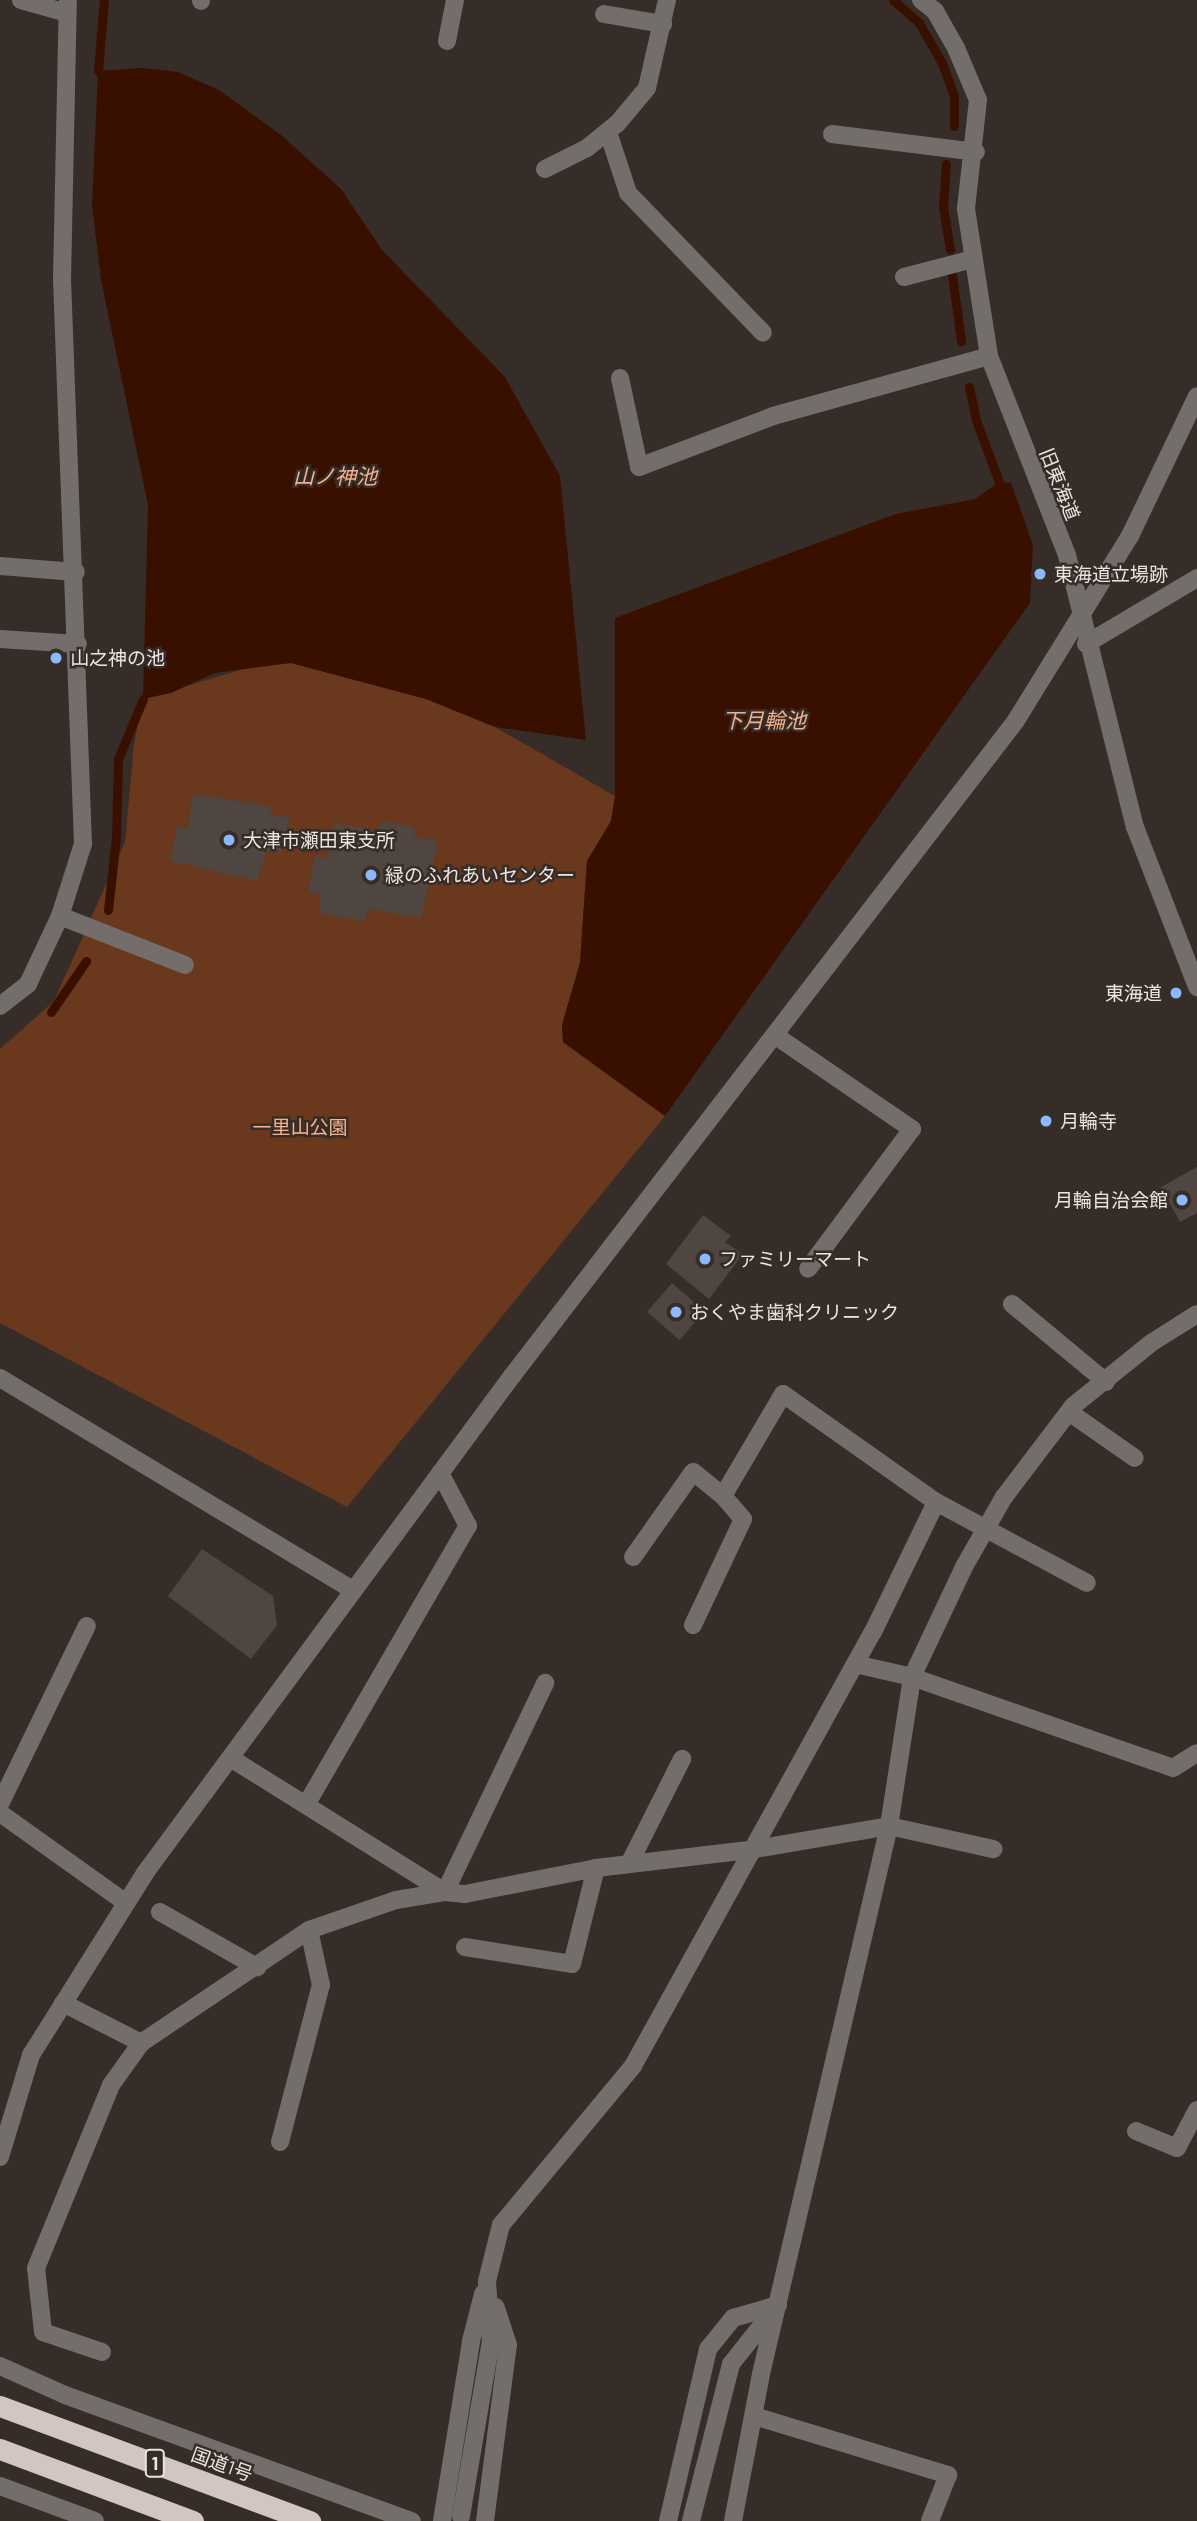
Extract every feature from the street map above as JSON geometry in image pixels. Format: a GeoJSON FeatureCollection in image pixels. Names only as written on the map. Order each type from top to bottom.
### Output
{"type":"FeatureCollection","features":[{"type":"Feature","properties":{"kind":"highway","name":"国道1号"},"geometry":{"type":"LineString","coordinates":[[0,2406],[310,2521]]}},
{"type":"Feature","properties":{"kind":"highway","name":"1"},"geometry":{"type":"LineString","coordinates":[[0,2449],[193,2521]]}},
{"type":"Feature","properties":{"kind":"street"},"geometry":{"type":"LineString","coordinates":[[0,1006],[28,984],[60,916],[83,844],[76,572],[62,280],[68,6],[21,0]]}},
{"type":"Feature","properties":{"kind":"street"},"geometry":{"type":"LineString","coordinates":[[447,41],[455,0]]}},
{"type":"Feature","properties":{"kind":"street"},"geometry":{"type":"LineString","coordinates":[[545,169],[608,132],[648,88],[667,0]]}},
{"type":"Feature","properties":{"kind":"street","name":"旧東海道"},"geometry":{"type":"LineString","coordinates":[[921,0],[935,11],[951,38],[978,100],[976,152],[966,209],[989,356],[1067,555],[1086,644],[1135,827],[1193,964],[1197,987]]}},
{"type":"Feature","properties":{"kind":"street"},"geometry":{"type":"LineString","coordinates":[[604,14],[663,24]]}},
{"type":"Feature","properties":{"kind":"street"},"geometry":{"type":"LineString","coordinates":[[608,132],[628,193],[763,333]]}},
{"type":"Feature","properties":{"kind":"street"},"geometry":{"type":"LineString","coordinates":[[832,134],[976,152]]}},
{"type":"Feature","properties":{"kind":"street"},"geometry":{"type":"LineString","coordinates":[[904,277],[973,259]]}},
{"type":"Feature","properties":{"kind":"street"},"geometry":{"type":"LineString","coordinates":[[620,379],[639,467],[773,416],[989,356]]}},
{"type":"Feature","properties":{"kind":"street"},"geometry":{"type":"LineString","coordinates":[[0,2157],[31,2055],[126,1903],[440,1474],[1015,722],[1081,621],[1130,536],[1197,396]]}},
{"type":"Feature","properties":{"kind":"street"},"geometry":{"type":"LineString","coordinates":[[0,566],[76,572]]}},
{"type":"Feature","properties":{"kind":"street"},"geometry":{"type":"LineString","coordinates":[[1086,644],[1197,578]]}},
{"type":"Feature","properties":{"kind":"street"},"geometry":{"type":"LineString","coordinates":[[0,639],[78,644]]}},
{"type":"Feature","properties":{"kind":"street"},"geometry":{"type":"LineString","coordinates":[[60,916],[185,965]]}},
{"type":"Feature","properties":{"kind":"street"},"geometry":{"type":"LineString","coordinates":[[776,1036],[912,1129],[808,1269]]}},
{"type":"Feature","properties":{"kind":"street"},"geometry":{"type":"LineString","coordinates":[[1012,1304],[1106,1382]]}},
{"type":"Feature","properties":{"kind":"street"},"geometry":{"type":"LineString","coordinates":[[733,2521],[778,2305],[889,1826],[912,1677],[1004,1497],[1069,1412],[1151,1343],[1197,1314]]}},
{"type":"Feature","properties":{"kind":"street"},"geometry":{"type":"LineString","coordinates":[[0,1378],[353,1590]]}},
{"type":"Feature","properties":{"kind":"street"},"geometry":{"type":"LineString","coordinates":[[723,1496],[783,1394],[936,1502],[1087,1583]]}},
{"type":"Feature","properties":{"kind":"street"},"geometry":{"type":"LineString","coordinates":[[1069,1412],[1135,1458]]}},
{"type":"Feature","properties":{"kind":"street"},"geometry":{"type":"LineString","coordinates":[[633,1557],[693,1472],[723,1496],[743,1519],[693,1625]]}},
{"type":"Feature","properties":{"kind":"street"},"geometry":{"type":"LineString","coordinates":[[306,1805],[468,1527],[440,1474]]}},
{"type":"Feature","properties":{"kind":"street"},"geometry":{"type":"LineString","coordinates":[[442,2521],[471,2341],[501,2225],[633,2066],[749,1850],[855,1664],[936,1502]]}},
{"type":"Feature","properties":{"kind":"street"},"geometry":{"type":"LineString","coordinates":[[0,1804],[87,1626]]}},
{"type":"Feature","properties":{"kind":"street"},"geometry":{"type":"LineString","coordinates":[[855,1664],[912,1677],[1172,1768],[1197,1753]]}},
{"type":"Feature","properties":{"kind":"street"},"geometry":{"type":"LineString","coordinates":[[445,1892],[545,1683]]}},
{"type":"Feature","properties":{"kind":"street"},"geometry":{"type":"LineString","coordinates":[[232,1759],[445,1892]]}},
{"type":"Feature","properties":{"kind":"street"},"geometry":{"type":"LineString","coordinates":[[629,1864],[682,1759]]}},
{"type":"Feature","properties":{"kind":"street"},"geometry":{"type":"LineString","coordinates":[[0,1813],[126,1903]]}},
{"type":"Feature","properties":{"kind":"street"},"geometry":{"type":"LineString","coordinates":[[102,2352],[43,2332],[36,2268],[111,2085],[141,2043],[309,1930],[396,1900],[445,1892],[465,1894],[596,1868],[749,1850],[889,1826],[993,1849]]}},
{"type":"Feature","properties":{"kind":"street"},"geometry":{"type":"LineString","coordinates":[[465,1947],[572,1964],[596,1868]]}},
{"type":"Feature","properties":{"kind":"street"},"geometry":{"type":"LineString","coordinates":[[160,1912],[257,1967]]}},
{"type":"Feature","properties":{"kind":"street"},"geometry":{"type":"LineString","coordinates":[[280,2142],[321,1985],[309,1930]]}},
{"type":"Feature","properties":{"kind":"street"},"geometry":{"type":"LineString","coordinates":[[63,2003],[141,2043]]}},
{"type":"Feature","properties":{"kind":"street"},"geometry":{"type":"LineString","coordinates":[[1136,2131],[1177,2148],[1197,2109]]}},
{"type":"Feature","properties":{"kind":"street"},"geometry":{"type":"LineString","coordinates":[[461,2516],[491,2341],[487,2281]]}},
{"type":"Feature","properties":{"kind":"street"},"geometry":{"type":"LineString","coordinates":[[485,2521],[508,2345],[487,2281]]}},
{"type":"Feature","properties":{"kind":"street"},"geometry":{"type":"LineString","coordinates":[[691,2521],[731,2364],[778,2305]]}},
{"type":"Feature","properties":{"kind":"street"},"geometry":{"type":"LineString","coordinates":[[668,2521],[708,2349],[733,2318],[778,2305]]}},
{"type":"Feature","properties":{"kind":"street"},"geometry":{"type":"LineString","coordinates":[[0,2366],[65,2395],[412,2521]]}},
{"type":"Feature","properties":{"kind":"street"},"geometry":{"type":"LineString","coordinates":[[754,2416],[948,2475],[930,2521]]}},
{"type":"Feature","properties":{"kind":"street"},"geometry":{"type":"LineString","coordinates":[[0,2486],[95,2521]]}},
{"type":"Feature","properties":{"kind":"green space","name":"一里山公園"},"geometry":{"type":"Polygon","coordinates":[[[291,663],[426,699],[495,727],[615,796],[611,821],[587,861],[580,963],[562,1025],[563,1042],[665,1116],[347,1507],[0,1323],[0,1049],[54,1001],[125,842],[134,744],[143,699],[257,665],[291,663]]]}},
{"type":"Feature","properties":{"kind":"water","name":"山ノ神池"},"geometry":{"type":"Polygon","coordinates":[[[142,68],[178,72],[219,90],[281,135],[341,189],[382,250],[505,377],[560,476],[586,740],[495,727],[426,699],[291,663],[215,673],[171,693],[143,699],[148,505],[101,280],[92,205],[98,71],[142,68]]]}},
{"type":"Feature","properties":{"kind":"water","name":"下月輪池"},"geometry":{"type":"Polygon","coordinates":[[[999,482],[1011,483],[1033,545],[1030,603],[665,1116],[563,1042],[562,1025],[580,963],[587,861],[611,821],[615,796],[615,618],[896,514],[975,499],[999,482]]]}},
{"type":"Feature","properties":{"kind":"building","name":"大津市瀬田東支所"},"geometry":{"type":"Polygon","coordinates":[[[193,794],[272,807],[270,815],[290,818],[281,853],[266,851],[257,881],[170,861],[177,826],[188,829],[193,794]]]}},
{"type":"Feature","properties":{"kind":"building","name":"緑のふれあいセンター"},"geometry":{"type":"Polygon","coordinates":[[[382,821],[415,827],[414,837],[438,841],[421,918],[369,909],[364,921],[319,913],[321,895],[308,892],[315,855],[327,858],[334,823],[377,831],[382,821]]]}},
{"type":"Feature","properties":{"kind":"building","name":"月輪自治会館"},"geometry":{"type":"Polygon","coordinates":[[[1197,1167],[1197,1213],[1180,1222],[1161,1187],[1197,1167]]]}},
{"type":"Feature","properties":{"kind":"building","name":"ファミリーマート"},"geometry":{"type":"Polygon","coordinates":[[[703,1215],[731,1236],[725,1242],[743,1254],[709,1299],[666,1264],[703,1215]]]}},
{"type":"Feature","properties":{"kind":"building","name":"おくやま歯科クリニック"},"geometry":{"type":"Polygon","coordinates":[[[672,1283],[704,1311],[680,1340],[647,1312],[672,1283]]]}},
{"type":"Feature","properties":{"kind":"building"},"geometry":{"type":"Polygon","coordinates":[[[202,1549],[273,1596],[277,1625],[251,1659],[168,1596],[202,1549]]]}},
{"type":"Feature","properties":{"kind":"waterway"},"geometry":{"type":"LineString","coordinates":[[98,71],[104,0]]}},
{"type":"Feature","properties":{"kind":"waterway"},"geometry":{"type":"LineString","coordinates":[[893,0],[919,23],[942,63],[954,96],[954,126]]}},
{"type":"Feature","properties":{"kind":"waterway"},"geometry":{"type":"LineString","coordinates":[[946,164],[943,207],[950,249]]}},
{"type":"Feature","properties":{"kind":"waterway"},"geometry":{"type":"LineString","coordinates":[[952,275],[961,341]]}},
{"type":"Feature","properties":{"kind":"waterway"},"geometry":{"type":"LineString","coordinates":[[969,387],[976,420],[999,482]]}},
{"type":"Feature","properties":{"kind":"waterway"},"geometry":{"type":"LineString","coordinates":[[108,910],[116,838],[118,759],[143,699]]}},
{"type":"Feature","properties":{"kind":"waterway"},"geometry":{"type":"LineString","coordinates":[[51,1012],[86,961]]}},
{"type":"Feature","properties":{"kind":"place","name":"東海道立場跡"},"geometry":{"type":"Point","coordinates":[1040,574]}},
{"type":"Feature","properties":{"kind":"place","name":"山之神の池"},"geometry":{"type":"Point","coordinates":[56,658]}},
{"type":"Feature","properties":{"kind":"place","name":"大津市瀬田東支所"},"geometry":{"type":"Point","coordinates":[229,840]}},
{"type":"Feature","properties":{"kind":"place","name":"緑のふれあいセンター"},"geometry":{"type":"Point","coordinates":[371,875]}},
{"type":"Feature","properties":{"kind":"place","name":"東海道"},"geometry":{"type":"Point","coordinates":[1176,993]}},
{"type":"Feature","properties":{"kind":"place","name":"月輪寺"},"geometry":{"type":"Point","coordinates":[1046,1121]}},
{"type":"Feature","properties":{"kind":"place","name":"月輪自治会館"},"geometry":{"type":"Point","coordinates":[1182,1200]}},
{"type":"Feature","properties":{"kind":"place","name":"ファミリーマート"},"geometry":{"type":"Point","coordinates":[705,1259]}},
{"type":"Feature","properties":{"kind":"place","name":"おくやま歯科クリニック"},"geometry":{"type":"Point","coordinates":[676,1312]}}]}
